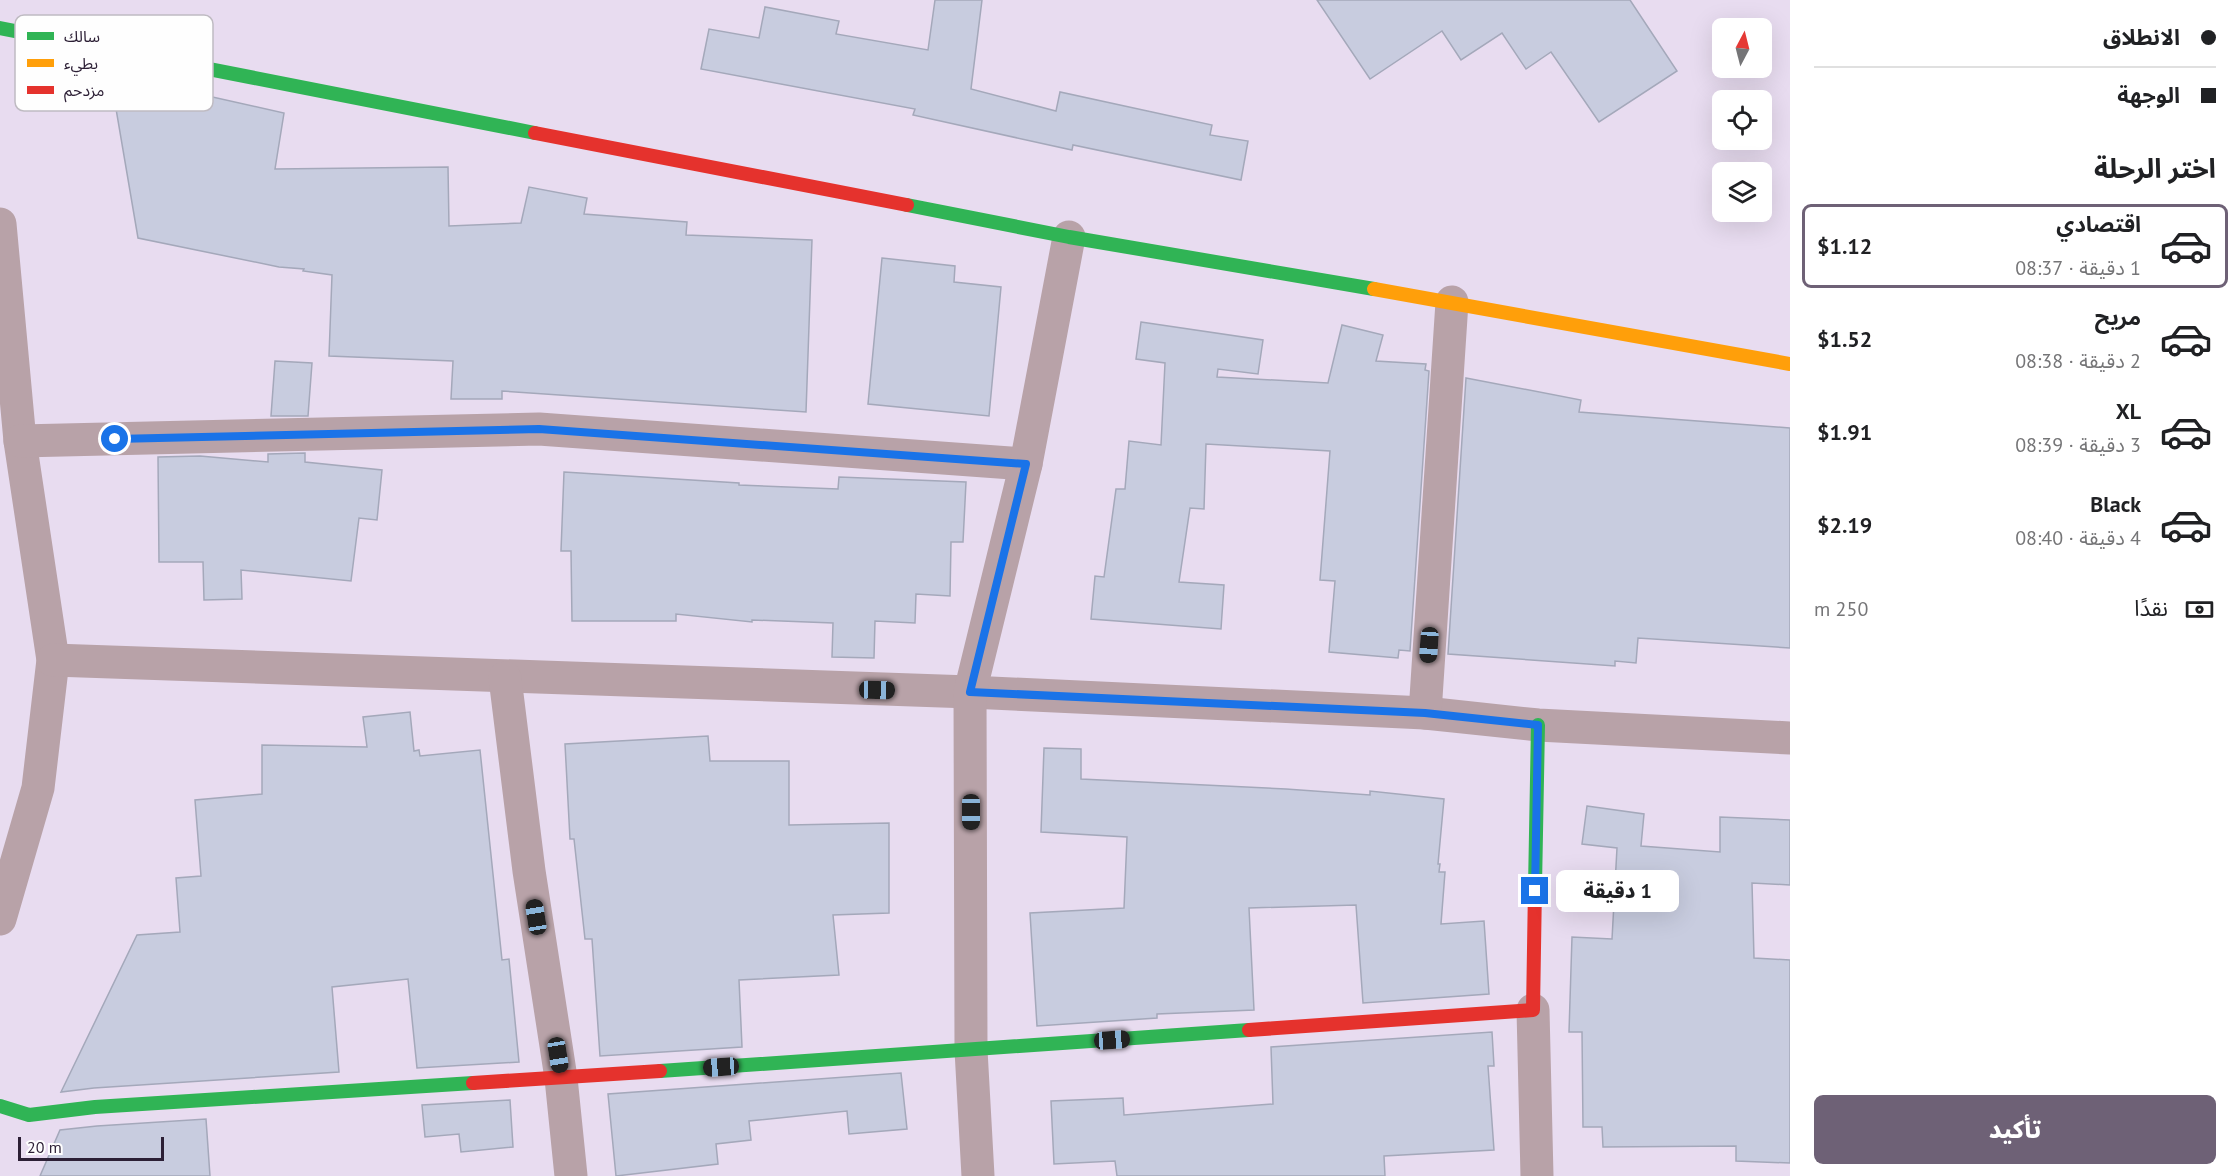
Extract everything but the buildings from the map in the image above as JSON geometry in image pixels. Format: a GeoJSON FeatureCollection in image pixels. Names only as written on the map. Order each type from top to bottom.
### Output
{"type":"FeatureCollection","features":[{"type":"Feature","properties":{"kind":"street"},"geometry":{"type":"LineString","coordinates":[[0,28],[15,31]]}},
{"type":"Feature","properties":{"kind":"street"},"geometry":{"type":"LineString","coordinates":[[213,70],[1069,237],[1452,302],[1790,364]]}},
{"type":"Feature","properties":{"kind":"street"},"geometry":{"type":"LineString","coordinates":[[0,224],[20,441],[52,660],[38,788],[0,919]]}},
{"type":"Feature","properties":{"kind":"street"},"geometry":{"type":"LineString","coordinates":[[978,1176],[971,1050],[970,692],[1026,464],[1069,237]]}},
{"type":"Feature","properties":{"kind":"street"},"geometry":{"type":"LineString","coordinates":[[1425,713],[1452,302]]}},
{"type":"Feature","properties":{"kind":"street"},"geometry":{"type":"LineString","coordinates":[[20,441],[539,429],[1026,464]]}},
{"type":"Feature","properties":{"kind":"street"},"geometry":{"type":"LineString","coordinates":[[52,660],[505,678],[970,692],[1425,713],[1538,725],[1790,738]]}},
{"type":"Feature","properties":{"kind":"street"},"geometry":{"type":"LineString","coordinates":[[505,678],[529,871],[561,1077],[571,1176]]}},
{"type":"Feature","properties":{"kind":"street"},"geometry":{"type":"LineString","coordinates":[[1537,1176],[1533,1010],[1538,725]]}},
{"type":"Feature","properties":{"kind":"street"},"geometry":{"type":"LineString","coordinates":[[0,1106],[29,1115],[95,1107],[971,1050],[1533,1010]]}},
{"type":"Feature","properties":{"kind":"traffic: fast"},"geometry":{"type":"LineString","coordinates":[[0,28],[15,31]]}},
{"type":"Feature","properties":{"kind":"traffic: fast"},"geometry":{"type":"LineString","coordinates":[[213,70],[535,133]]}},
{"type":"Feature","properties":{"kind":"traffic: fast"},"geometry":{"type":"LineString","coordinates":[[907,205],[1069,237],[1374,289]]}},
{"type":"Feature","properties":{"kind":"traffic: fast"},"geometry":{"type":"LineString","coordinates":[[1535,887],[1538,725]]}},
{"type":"Feature","properties":{"kind":"traffic: fast"},"geometry":{"type":"LineString","coordinates":[[660,1071],[1249,1030]]}},
{"type":"Feature","properties":{"kind":"traffic: fast"},"geometry":{"type":"LineString","coordinates":[[0,1106],[29,1115],[95,1107],[473,1083]]}},
{"type":"Feature","properties":{"kind":"traffic: slow"},"geometry":{"type":"LineString","coordinates":[[1374,289],[1790,364]]}},
{"type":"Feature","properties":{"kind":"traffic: jam"},"geometry":{"type":"LineString","coordinates":[[535,133],[907,205]]}},
{"type":"Feature","properties":{"kind":"traffic: jam"},"geometry":{"type":"LineString","coordinates":[[1249,1030],[1533,1010],[1535,887]]}},
{"type":"Feature","properties":{"kind":"traffic: jam"},"geometry":{"type":"LineString","coordinates":[[473,1083],[660,1071]]}},
{"type":"Feature","properties":{"kind":"route"},"geometry":{"type":"LineString","coordinates":[[115,439],[539,429],[1026,464],[970,692],[1425,713],[1538,725],[1535,891]]}}]}
